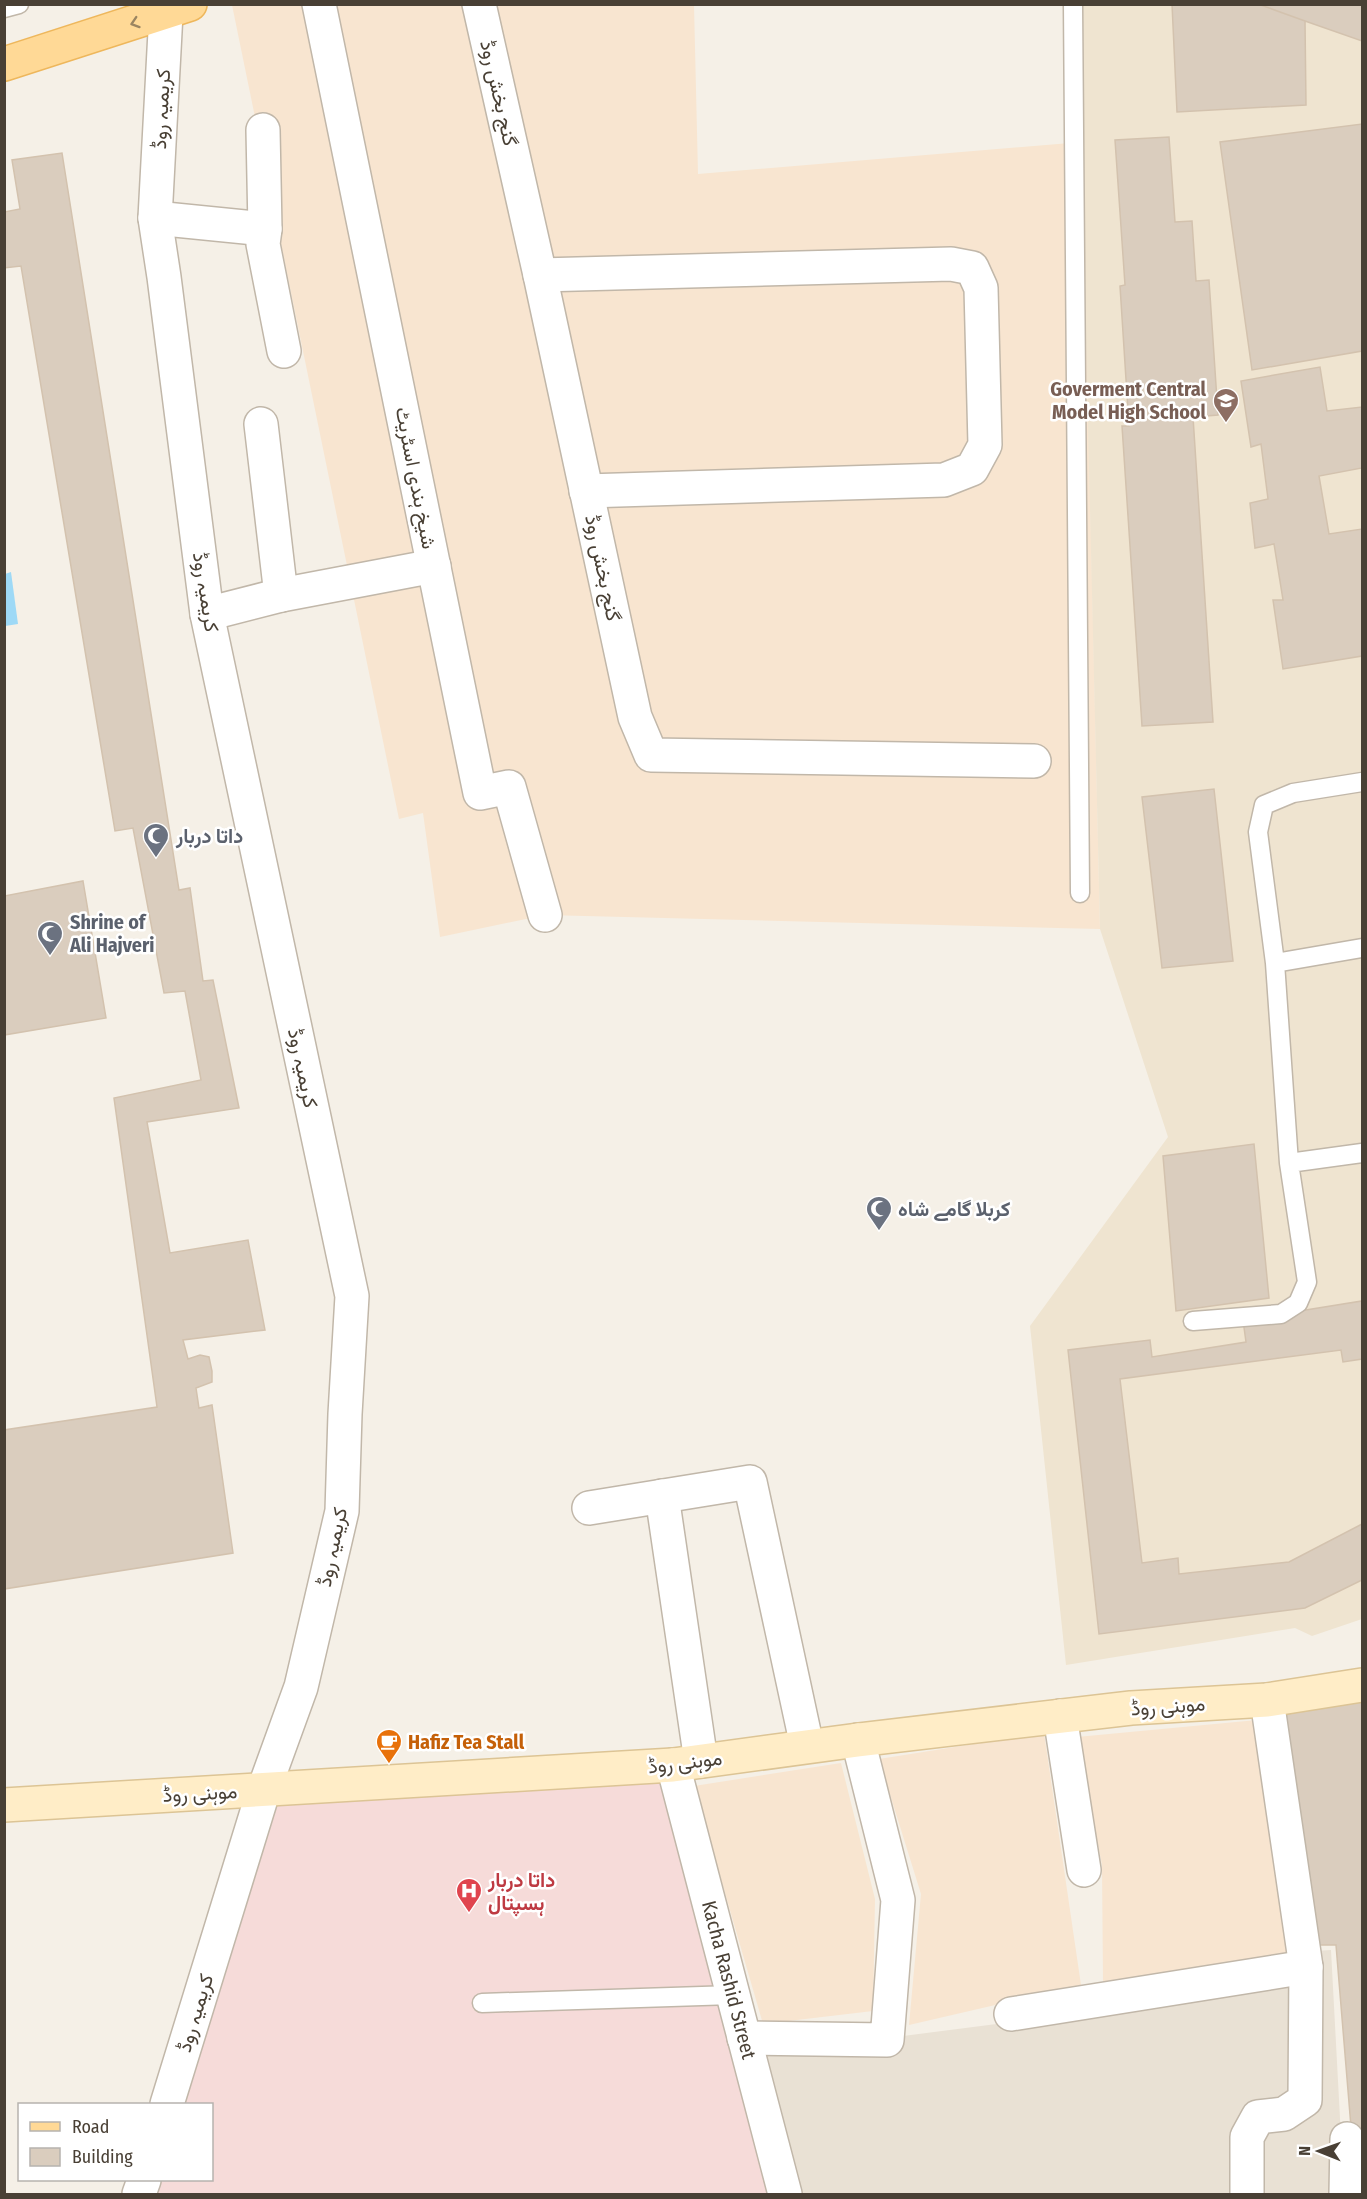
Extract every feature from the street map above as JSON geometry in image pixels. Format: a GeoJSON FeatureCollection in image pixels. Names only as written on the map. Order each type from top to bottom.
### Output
{"type":"FeatureCollection","features":[{"type":"Feature","properties":{"kind":"main road"},"geometry":{"type":"LineString","coordinates":[[4,64],[178,9]]}},
{"type":"Feature","properties":{"kind":"main road","name":"موہنی روڈ"},"geometry":{"type":"LineString","coordinates":[[4,1805],[687,1763],[807,1746],[1131,1708],[1267,1700],[1362,1685]]}},
{"type":"Feature","properties":{"kind":"street","name":"شیخ ہندی اسٹریٹ"},"geometry":{"type":"LineString","coordinates":[[320,4],[480,793],[509,787],[545,915]]}},
{"type":"Feature","properties":{"kind":"street","name":"گنج بخش روڈ"},"geometry":{"type":"LineString","coordinates":[[479,4],[635,717],[651,755],[1034,761]]}},
{"type":"Feature","properties":{"kind":"street","name":"کریمیہ روڈ"},"geometry":{"type":"LineString","coordinates":[[167,2103],[264,1789],[301,1687],[342,1511],[352,1296],[207,614],[155,218],[178,9]]}},
{"type":"Feature","properties":{"kind":"street"},"geometry":{"type":"LineString","coordinates":[[263,130],[265,229],[263,244],[284,351]]}},
{"type":"Feature","properties":{"kind":"street"},"geometry":{"type":"LineString","coordinates":[[155,218],[265,229]]}},
{"type":"Feature","properties":{"kind":"street"},"geometry":{"type":"LineString","coordinates":[[540,275],[951,264],[972,268],[981,288],[985,445],[972,469],[944,480],[586,491]]}},
{"type":"Feature","properties":{"kind":"street"},"geometry":{"type":"LineString","coordinates":[[261,424],[281,595]]}},
{"type":"Feature","properties":{"kind":"street"},"geometry":{"type":"LineString","coordinates":[[207,614],[281,595],[434,566]]}},
{"type":"Feature","properties":{"kind":"street"},"geometry":{"type":"LineString","coordinates":[[589,1508],[750,1482],[807,1746]]}},
{"type":"Feature","properties":{"kind":"street","name":"Kacha Rashid Street"},"geometry":{"type":"LineString","coordinates":[[662,1496],[687,1763],[733,1995],[784,2194]]}},
{"type":"Feature","properties":{"kind":"street"},"geometry":{"type":"LineString","coordinates":[[1246,2194],[1247,2137],[1258,2118],[1284,2114],[1305,2100],[1306,1967],[1267,1700]]}},
{"type":"Feature","properties":{"kind":"street"},"geometry":{"type":"LineString","coordinates":[[1060,1716],[1084,1870]]}},
{"type":"Feature","properties":{"kind":"street"},"geometry":{"type":"LineString","coordinates":[[744,2038],[887,2040],[898,1900],[858,1740]]}},
{"type":"Feature","properties":{"kind":"street"},"geometry":{"type":"LineString","coordinates":[[1011,2014],[1306,1967]]}},
{"type":"Feature","properties":{"kind":"street"},"geometry":{"type":"LineString","coordinates":[[1346,2194],[1347,2139]]}},
{"type":"Feature","properties":{"kind":"lane"},"geometry":{"type":"LineString","coordinates":[[4,8],[19,4]]}},
{"type":"Feature","properties":{"kind":"lane"},"geometry":{"type":"LineString","coordinates":[[1073,4],[1080,893]]}},
{"type":"Feature","properties":{"kind":"lane"},"geometry":{"type":"LineString","coordinates":[[1193,1321],[1281,1314],[1298,1303],[1307,1282],[1289,1163],[1275,963],[1258,832],[1264,805],[1293,793],[1362,782]]}},
{"type":"Feature","properties":{"kind":"lane"},"geometry":{"type":"LineString","coordinates":[[1275,963],[1362,948]]}},
{"type":"Feature","properties":{"kind":"lane"},"geometry":{"type":"LineString","coordinates":[[1289,1163],[1362,1153]]}},
{"type":"Feature","properties":{"kind":"lane"},"geometry":{"type":"LineString","coordinates":[[482,2003],[733,1995]]}},
{"type":"Feature","properties":{"kind":"shaded area"},"geometry":{"type":"Polygon","coordinates":[[[232,5],[694,5],[698,174],[1082,142],[1100,929],[545,915],[440,937],[423,813],[399,819],[232,5]]]}},
{"type":"Feature","properties":{"kind":"shaded area"},"geometry":{"type":"Polygon","coordinates":[[[1078,5],[1362,5],[1362,1619],[1312,1636],[1295,1628],[1066,1665],[1030,1326],[1168,1137],[1100,929],[1078,5]]]}},
{"type":"Feature","properties":{"kind":"shaded area"},"geometry":{"type":"Polygon","coordinates":[[[1257,1720],[1292,1954],[1103,1983],[1102,1865],[1077,1737],[1257,1720]]]}},
{"type":"Feature","properties":{"kind":"shaded area"},"geometry":{"type":"Polygon","coordinates":[[[1044,1733],[1081,1985],[909,2025],[921,1894],[879,1759],[1044,1733]]]}},
{"type":"Feature","properties":{"kind":"shaded area"},"geometry":{"type":"Polygon","coordinates":[[[841,1763],[875,1899],[873,2011],[763,2024],[694,1786],[841,1763]]]}},
{"type":"Feature","properties":{"kind":"shaded area","name":"داتا دربار ہسپتال"},"geometry":{"type":"Polygon","coordinates":[[[673,1765],[785,2194],[139,2194],[144,2181],[213,2181],[213,2103],[167,2103],[264,1789],[673,1765]]]}},
{"type":"Feature","properties":{"kind":"shaded area"},"geometry":{"type":"Polygon","coordinates":[[[1331,1950],[1341,2137],[1339,2194],[1255,2194],[1255,2138],[1309,2107],[1315,1951],[1331,1950]]]}},
{"type":"Feature","properties":{"kind":"shaded area"},"geometry":{"type":"Polygon","coordinates":[[[1292,1986],[1289,2095],[1244,2106],[1230,2138],[1231,2194],[801,2194],[763,2054],[1292,1986]]]}},
{"type":"Feature","properties":{"kind":"water"},"geometry":{"type":"Polygon","coordinates":[[[11,572],[18,624],[5,626],[5,574],[11,572]]]}},
{"type":"Feature","properties":{"kind":"building"},"geometry":{"type":"Polygon","coordinates":[[[1172,4],[1258,4],[1305,21],[1306,105],[1177,112],[1172,4]]]}},
{"type":"Feature","properties":{"kind":"building"},"geometry":{"type":"Polygon","coordinates":[[[1258,4],[1362,4],[1362,41],[1305,21],[1258,4]]]}},
{"type":"Feature","properties":{"kind":"building"},"geometry":{"type":"Polygon","coordinates":[[[1362,124],[1362,351],[1252,370],[1220,142],[1362,124]]]}},
{"type":"Feature","properties":{"kind":"building"},"geometry":{"type":"Polygon","coordinates":[[[1169,137],[1175,222],[1192,221],[1196,281],[1209,280],[1218,415],[1193,417],[1213,722],[1142,726],[1122,426],[1129,426],[1120,286],[1125,285],[1115,140],[1169,137]]]}},
{"type":"Feature","properties":{"kind":"building","name":"داتا دربار"},"geometry":{"type":"Polygon","coordinates":[[[62,153],[179,890],[190,888],[203,981],[213,980],[239,1108],[147,1122],[170,1253],[248,1240],[265,1330],[183,1340],[188,1359],[200,1355],[209,1357],[212,1382],[196,1388],[199,1408],[212,1405],[233,1553],[4,1589],[4,1430],[157,1407],[114,1098],[201,1080],[185,991],[164,993],[133,828],[115,831],[21,266],[4,268],[4,212],[20,209],[12,160],[62,153]]]}},
{"type":"Feature","properties":{"kind":"building"},"geometry":{"type":"Polygon","coordinates":[[[1320,367],[1327,411],[1362,407],[1362,468],[1319,476],[1329,534],[1362,529],[1362,656],[1283,669],[1273,600],[1283,600],[1274,544],[1255,548],[1250,503],[1268,499],[1261,444],[1251,447],[1241,381],[1320,367]]]}},
{"type":"Feature","properties":{"kind":"building"},"geometry":{"type":"Polygon","coordinates":[[[1214,789],[1233,961],[1162,968],[1142,797],[1214,789]]]}},
{"type":"Feature","properties":{"kind":"building","name":"Shrine of Ali Hajveri"},"geometry":{"type":"Polygon","coordinates":[[[83,881],[106,1018],[4,1035],[4,896],[83,881]]]}},
{"type":"Feature","properties":{"kind":"building"},"geometry":{"type":"Polygon","coordinates":[[[1254,1144],[1269,1298],[1176,1311],[1163,1156],[1254,1144]]]}},
{"type":"Feature","properties":{"kind":"building"},"geometry":{"type":"Polygon","coordinates":[[[1362,1301],[1362,1359],[1343,1362],[1341,1350],[1120,1379],[1142,1563],[1178,1558],[1179,1574],[1289,1562],[1362,1524],[1362,1580],[1305,1608],[1099,1634],[1068,1350],[1150,1340],[1152,1357],[1246,1342],[1243,1320],[1362,1301]]]}},
{"type":"Feature","properties":{"kind":"building"},"geometry":{"type":"Polygon","coordinates":[[[1362,1698],[1362,2194],[1351,2194],[1352,2139],[1336,1945],[1313,1945],[1283,1715],[1362,1698]]]}},
{"type":"Feature","properties":{"kind":"place","name":"Goverment Central Model High School"},"geometry":{"type":"Point","coordinates":[1226,424]}},
{"type":"Feature","properties":{"kind":"place","name":"داتا دربار"},"geometry":{"type":"Point","coordinates":[156,859]}},
{"type":"Feature","properties":{"kind":"place","name":"Shrine of Ali Hajveri"},"geometry":{"type":"Point","coordinates":[50,957]}},
{"type":"Feature","properties":{"kind":"place","name":"کربلا گامے شاہ"},"geometry":{"type":"Point","coordinates":[879,1232]}},
{"type":"Feature","properties":{"kind":"place","name":"Hafiz Tea Stall"},"geometry":{"type":"Point","coordinates":[389,1765]}},
{"type":"Feature","properties":{"kind":"place","name":"داتا دربار ہسپتال"},"geometry":{"type":"Point","coordinates":[469,1914]}}]}
